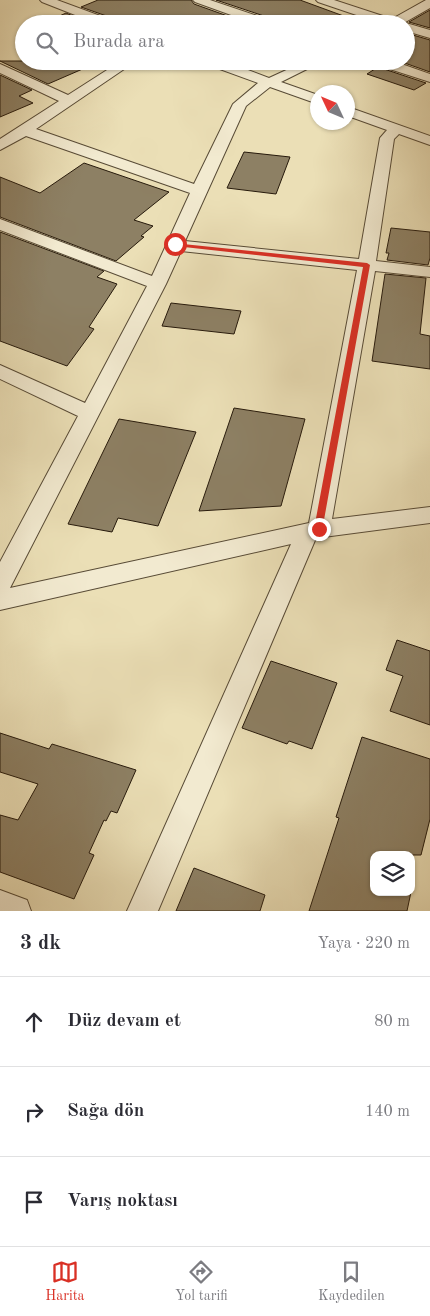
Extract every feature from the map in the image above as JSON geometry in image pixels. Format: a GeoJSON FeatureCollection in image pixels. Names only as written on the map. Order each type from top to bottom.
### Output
{"type":"FeatureCollection","features":[{"type":"Feature","properties":{"kind":"street"},"geometry":{"type":"LineString","coordinates":[[46,0],[86,15]]}},
{"type":"Feature","properties":{"kind":"street"},"geometry":{"type":"LineString","coordinates":[[199,0],[242,15]]}},
{"type":"Feature","properties":{"kind":"street"},"geometry":{"type":"LineString","coordinates":[[322,0],[367,15]]}},
{"type":"Feature","properties":{"kind":"street"},"geometry":{"type":"LineString","coordinates":[[409,15],[430,3]]}},
{"type":"Feature","properties":{"kind":"street"},"geometry":{"type":"LineString","coordinates":[[415,30],[430,34]]}},
{"type":"Feature","properties":{"kind":"street"},"geometry":{"type":"LineString","coordinates":[[0,68],[69,101]]}},
{"type":"Feature","properties":{"kind":"street"},"geometry":{"type":"LineString","coordinates":[[0,146],[116,70]]}},
{"type":"Feature","properties":{"kind":"street"},"geometry":{"type":"LineString","coordinates":[[235,70],[310,97]]}},
{"type":"Feature","properties":{"kind":"street"},"geometry":{"type":"LineString","coordinates":[[0,586],[157,284],[240,104],[261,86],[298,70]]}},
{"type":"Feature","properties":{"kind":"street"},"geometry":{"type":"LineString","coordinates":[[406,70],[430,78]]}},
{"type":"Feature","properties":{"kind":"street"},"geometry":{"type":"LineString","coordinates":[[355,114],[430,141]]}},
{"type":"Feature","properties":{"kind":"street"},"geometry":{"type":"LineString","coordinates":[[142,911],[313,530],[367,265],[387,138],[396,129]]}},
{"type":"Feature","properties":{"kind":"street"},"geometry":{"type":"LineString","coordinates":[[24,130],[199,191]]}},
{"type":"Feature","properties":{"kind":"street"},"geometry":{"type":"LineString","coordinates":[[0,224],[157,284]]}},
{"type":"Feature","properties":{"kind":"street"},"geometry":{"type":"LineString","coordinates":[[175,244],[430,272]]}},
{"type":"Feature","properties":{"kind":"street"},"geometry":{"type":"LineString","coordinates":[[0,371],[90,413]]}},
{"type":"Feature","properties":{"kind":"street"},"geometry":{"type":"LineString","coordinates":[[0,600],[313,530],[430,515]]}},
{"type":"Feature","properties":{"kind":"street"},"geometry":{"type":"LineString","coordinates":[[0,905],[16,911]]}},
{"type":"Feature","properties":{"kind":"building"},"geometry":{"type":"Polygon","coordinates":[[[98,0],[191,0],[194,4],[225,15],[104,15],[81,7],[98,0]]]}},
{"type":"Feature","properties":{"kind":"building"},"geometry":{"type":"Polygon","coordinates":[[[216,0],[300,0],[341,15],[261,15],[216,0]]]}},
{"type":"Feature","properties":{"kind":"building"},"geometry":{"type":"Polygon","coordinates":[[[430,10],[430,28],[415,24],[415,19],[430,10]]]}},
{"type":"Feature","properties":{"kind":"building"},"geometry":{"type":"Polygon","coordinates":[[[415,36],[430,40],[430,72],[415,67],[415,36]]]}},
{"type":"Feature","properties":{"kind":"building"},"geometry":{"type":"Polygon","coordinates":[[[0,61],[15,61],[15,68],[0,61]]]}},
{"type":"Feature","properties":{"kind":"building"},"geometry":{"type":"Polygon","coordinates":[[[19,70],[80,70],[48,84],[19,70]]]}},
{"type":"Feature","properties":{"kind":"building"},"geometry":{"type":"Polygon","coordinates":[[[373,70],[387,70],[426,83],[414,90],[367,74],[373,70]]]}},
{"type":"Feature","properties":{"kind":"building"},"geometry":{"type":"Polygon","coordinates":[[[0,75],[32,90],[19,96],[33,103],[0,117],[0,75]]]}},
{"type":"Feature","properties":{"kind":"building"},"geometry":{"type":"Polygon","coordinates":[[[244,152],[290,157],[276,194],[227,188],[244,152]]]}},
{"type":"Feature","properties":{"kind":"building"},"geometry":{"type":"Polygon","coordinates":[[[84,163],[169,192],[134,220],[153,226],[141,236],[144,237],[116,261],[0,217],[0,177],[40,193],[84,163]]]}},
{"type":"Feature","properties":{"kind":"building"},"geometry":{"type":"Polygon","coordinates":[[[391,228],[430,232],[430,258],[428,265],[387,260],[389,253],[386,253],[391,228]]]}},
{"type":"Feature","properties":{"kind":"building"},"geometry":{"type":"Polygon","coordinates":[[[0,232],[104,271],[97,277],[117,284],[89,327],[94,329],[67,366],[0,341],[0,232]]]}},
{"type":"Feature","properties":{"kind":"building"},"geometry":{"type":"Polygon","coordinates":[[[385,274],[426,278],[420,334],[430,336],[430,369],[372,361],[385,274]]]}},
{"type":"Feature","properties":{"kind":"building"},"geometry":{"type":"Polygon","coordinates":[[[171,303],[241,311],[234,334],[162,326],[171,303]]]}},
{"type":"Feature","properties":{"kind":"building"},"geometry":{"type":"Polygon","coordinates":[[[234,408],[305,419],[281,506],[199,511],[234,408]]]}},
{"type":"Feature","properties":{"kind":"building"},"geometry":{"type":"Polygon","coordinates":[[[119,419],[196,432],[158,526],[118,518],[112,532],[68,524],[119,419]]]}},
{"type":"Feature","properties":{"kind":"building"},"geometry":{"type":"Polygon","coordinates":[[[397,640],[430,651],[430,725],[390,711],[403,676],[386,670],[397,640]]]}},
{"type":"Feature","properties":{"kind":"building"},"geometry":{"type":"Polygon","coordinates":[[[271,661],[337,683],[312,749],[289,741],[287,744],[242,728],[271,661]]]}},
{"type":"Feature","properties":{"kind":"building"},"geometry":{"type":"Polygon","coordinates":[[[0,733],[49,749],[52,744],[136,770],[117,813],[111,811],[106,821],[104,820],[89,853],[94,855],[74,899],[0,872],[0,815],[18,820],[38,784],[0,772],[0,733]]]}},
{"type":"Feature","properties":{"kind":"building"},"geometry":{"type":"Polygon","coordinates":[[[362,737],[430,759],[430,819],[421,855],[415,855],[415,851],[370,851],[370,896],[410,896],[407,911],[309,911],[339,818],[336,817],[362,737]]]}},
{"type":"Feature","properties":{"kind":"building"},"geometry":{"type":"Polygon","coordinates":[[[194,868],[265,895],[260,911],[176,911],[194,868]]]}},
{"type":"Feature","properties":{"kind":"route"},"geometry":{"type":"LineString","coordinates":[[175,244],[367,265],[319,529]]}}]}
